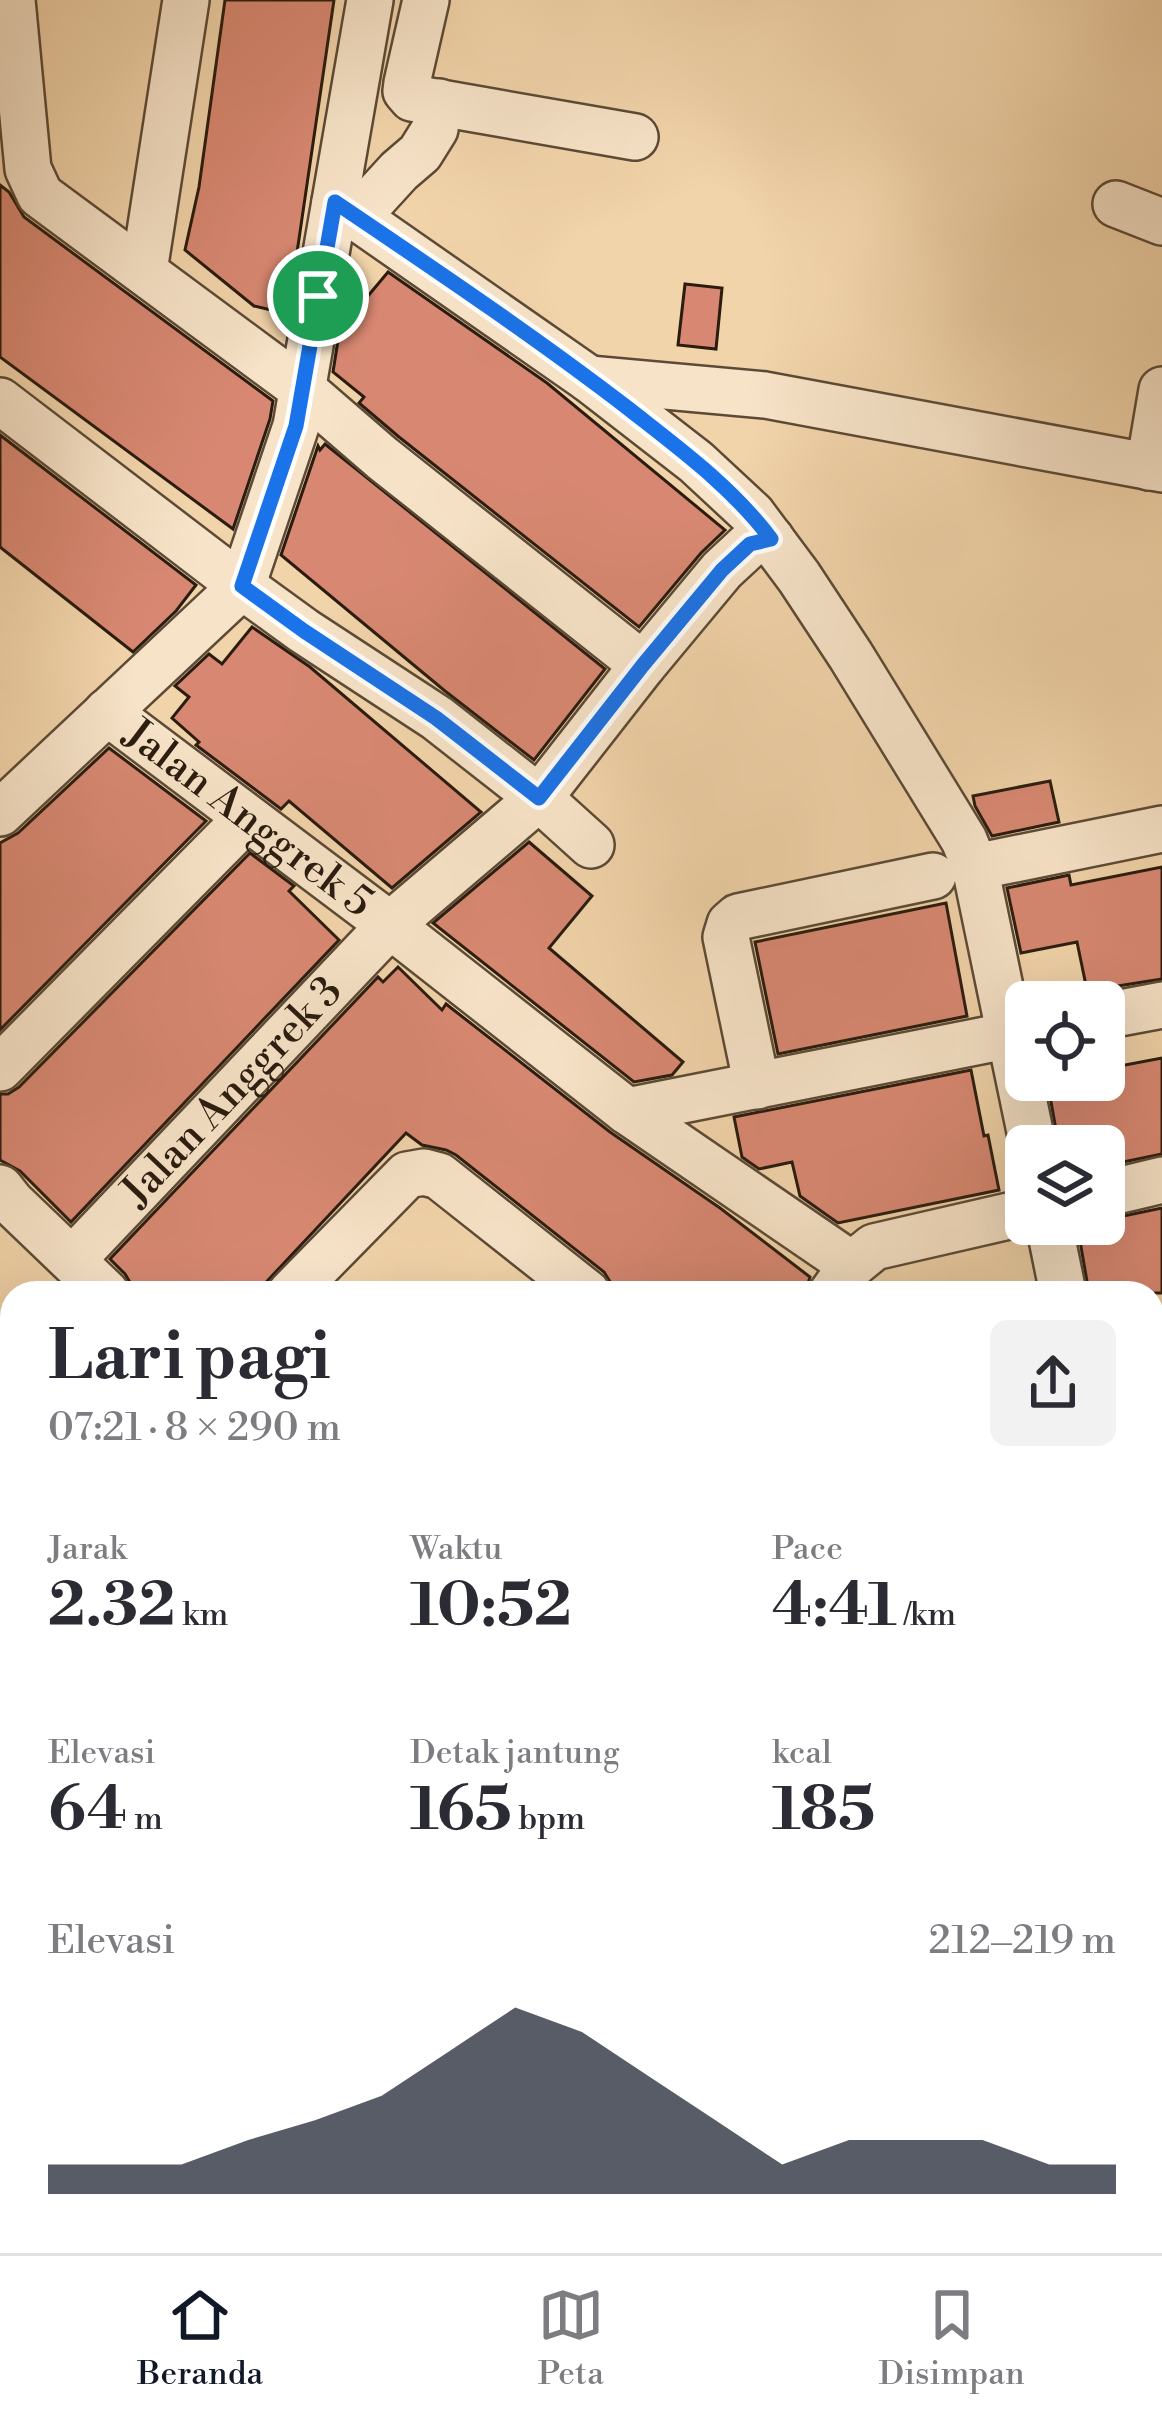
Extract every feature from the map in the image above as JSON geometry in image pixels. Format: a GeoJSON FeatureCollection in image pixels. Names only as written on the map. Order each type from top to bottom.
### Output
{"type":"FeatureCollection","features":[{"type":"Feature","properties":{"kind":"street"},"geometry":{"type":"LineString","coordinates":[[11,0],[28,169],[40,195],[301,388],[643,665]]}},
{"type":"Feature","properties":{"kind":"street"},"geometry":{"type":"LineString","coordinates":[[144,271],[186,0]]}},
{"type":"Feature","properties":{"kind":"street"},"geometry":{"type":"LineString","coordinates":[[0,813],[242,586],[296,426],[301,388],[346,210],[370,0]]}},
{"type":"Feature","properties":{"kind":"street"},"geometry":{"type":"LineString","coordinates":[[426,0],[406,92],[412,98],[635,136]]}},
{"type":"Feature","properties":{"kind":"street"},"geometry":{"type":"LineString","coordinates":[[346,210],[420,153],[435,130],[440,102]]}},
{"type":"Feature","properties":{"kind":"street"},"geometry":{"type":"LineString","coordinates":[[1116,204],[1162,222]]}},
{"type":"Feature","properties":{"kind":"street"},"geometry":{"type":"LineString","coordinates":[[346,210],[589,379],[696,462],[752,514],[863,676],[964,840],[954,872],[1005,1001]]}},
{"type":"Feature","properties":{"kind":"street"},"geometry":{"type":"LineString","coordinates":[[589,379],[765,395],[1155,468],[1162,390]]}},
{"type":"Feature","properties":{"kind":"street"},"geometry":{"type":"LineString","coordinates":[[0,400],[242,586],[436,718],[591,845]]}},
{"type":"Feature","properties":{"kind":"street","name":"Jalan Anggrek 3"},"geometry":{"type":"LineString","coordinates":[[73,1258],[390,925],[539,798],[722,570],[750,544],[771,539]]}},
{"type":"Feature","properties":{"kind":"street","name":"Jalan Anggrek 5"},"geometry":{"type":"LineString","coordinates":[[106,712],[390,925],[842,1279]]}},
{"type":"Feature","properties":{"kind":"street"},"geometry":{"type":"LineString","coordinates":[[0,1068],[247,818]]}},
{"type":"Feature","properties":{"kind":"street"},"geometry":{"type":"LineString","coordinates":[[758,1086],[726,937],[738,917],[1162,829]]}},
{"type":"Feature","properties":{"kind":"street"},"geometry":{"type":"LineString","coordinates":[[1125,1012],[1162,1004]]}},
{"type":"Feature","properties":{"kind":"street"},"geometry":{"type":"LineString","coordinates":[[627,1111],[1005,1037]]}},
{"type":"Feature","properties":{"kind":"street"},"geometry":{"type":"LineString","coordinates":[[303,1281],[407,1175],[424,1172],[439,1176],[571,1281]]}},
{"type":"Feature","properties":{"kind":"street"},"geometry":{"type":"LineString","coordinates":[[1125,1189],[1162,1180]]}},
{"type":"Feature","properties":{"kind":"street"},"geometry":{"type":"LineString","coordinates":[[0,1188],[95,1281]]}},
{"type":"Feature","properties":{"kind":"street"},"geometry":{"type":"LineString","coordinates":[[842,1279],[874,1246],[1005,1217]]}},
{"type":"Feature","properties":{"kind":"street"},"geometry":{"type":"LineString","coordinates":[[1053,1245],[1061,1281]]}},
{"type":"Feature","properties":{"kind":"building"},"geometry":{"type":"Polygon","coordinates":[[[225,0],[334,0],[288,314],[254,306],[185,250],[199,187],[225,0]]]}},
{"type":"Feature","properties":{"kind":"building"},"geometry":{"type":"Polygon","coordinates":[[[0,185],[24,217],[273,401],[233,529],[0,357],[0,185]]]}},
{"type":"Feature","properties":{"kind":"building"},"geometry":{"type":"Polygon","coordinates":[[[388,272],[547,383],[725,530],[639,627],[399,437],[359,403],[364,397],[333,372],[342,327],[388,272]]]}},
{"type":"Feature","properties":{"kind":"building"},"geometry":{"type":"Polygon","coordinates":[[[685,284],[722,288],[716,349],[678,345],[685,284]]]}},
{"type":"Feature","properties":{"kind":"building"},"geometry":{"type":"Polygon","coordinates":[[[0,435],[196,585],[133,652],[0,547],[0,435]]]}},
{"type":"Feature","properties":{"kind":"building"},"geometry":{"type":"Polygon","coordinates":[[[325,444],[605,669],[534,760],[281,555],[318,446],[320,450],[325,444]]]}},
{"type":"Feature","properties":{"kind":"building"},"geometry":{"type":"Polygon","coordinates":[[[252,627],[310,667],[481,812],[392,888],[289,801],[281,809],[196,745],[199,742],[172,718],[189,697],[175,686],[209,654],[222,664],[252,627]]]}},
{"type":"Feature","properties":{"kind":"building"},"geometry":{"type":"Polygon","coordinates":[[[109,748],[206,821],[0,1030],[0,843],[18,833],[109,748]]]}},
{"type":"Feature","properties":{"kind":"building"},"geometry":{"type":"Polygon","coordinates":[[[1050,781],[1059,822],[992,836],[973,796],[1050,781]]]}},
{"type":"Feature","properties":{"kind":"building"},"geometry":{"type":"Polygon","coordinates":[[[529,842],[592,896],[549,948],[683,1062],[672,1075],[634,1082],[433,923],[529,842]]]}},
{"type":"Feature","properties":{"kind":"building"},"geometry":{"type":"Polygon","coordinates":[[[250,853],[294,886],[289,891],[339,940],[71,1222],[20,1171],[0,1160],[0,1094],[19,1087],[250,853]]]}},
{"type":"Feature","properties":{"kind":"building"},"geometry":{"type":"Polygon","coordinates":[[[1162,867],[1162,979],[1125,985],[1125,981],[1085,981],[1077,942],[1021,953],[1007,888],[1069,875],[1071,885],[1162,867]]]}},
{"type":"Feature","properties":{"kind":"building"},"geometry":{"type":"Polygon","coordinates":[[[946,903],[967,1016],[778,1054],[755,942],[946,903]]]}},
{"type":"Feature","properties":{"kind":"building"},"geometry":{"type":"Polygon","coordinates":[[[398,967],[442,1010],[446,1004],[610,1132],[720,1208],[810,1277],[809,1281],[610,1281],[456,1155],[422,1145],[406,1133],[267,1281],[129,1281],[110,1259],[378,977],[383,982],[398,967]]]}},
{"type":"Feature","properties":{"kind":"building"},"geometry":{"type":"Polygon","coordinates":[[[1162,1058],[1162,1154],[1125,1162],[1125,1125],[1055,1125],[1051,1101],[1125,1101],[1125,1065],[1162,1058]]]}},
{"type":"Feature","properties":{"kind":"building"},"geometry":{"type":"Polygon","coordinates":[[[971,1070],[999,1190],[838,1223],[800,1196],[792,1162],[759,1169],[742,1157],[734,1117],[971,1070]]]}},
{"type":"Feature","properties":{"kind":"building"},"geometry":{"type":"Polygon","coordinates":[[[1162,1208],[1162,1281],[1087,1281],[1081,1245],[1125,1245],[1125,1216],[1162,1208]]]}},
{"type":"Feature","properties":{"kind":"route"},"geometry":{"type":"LineString","coordinates":[[335,202],[589,379],[696,462],[752,514],[771,539],[750,544],[722,570],[539,798],[436,718],[242,586],[296,426],[318,296],[335,202]]}}]}
